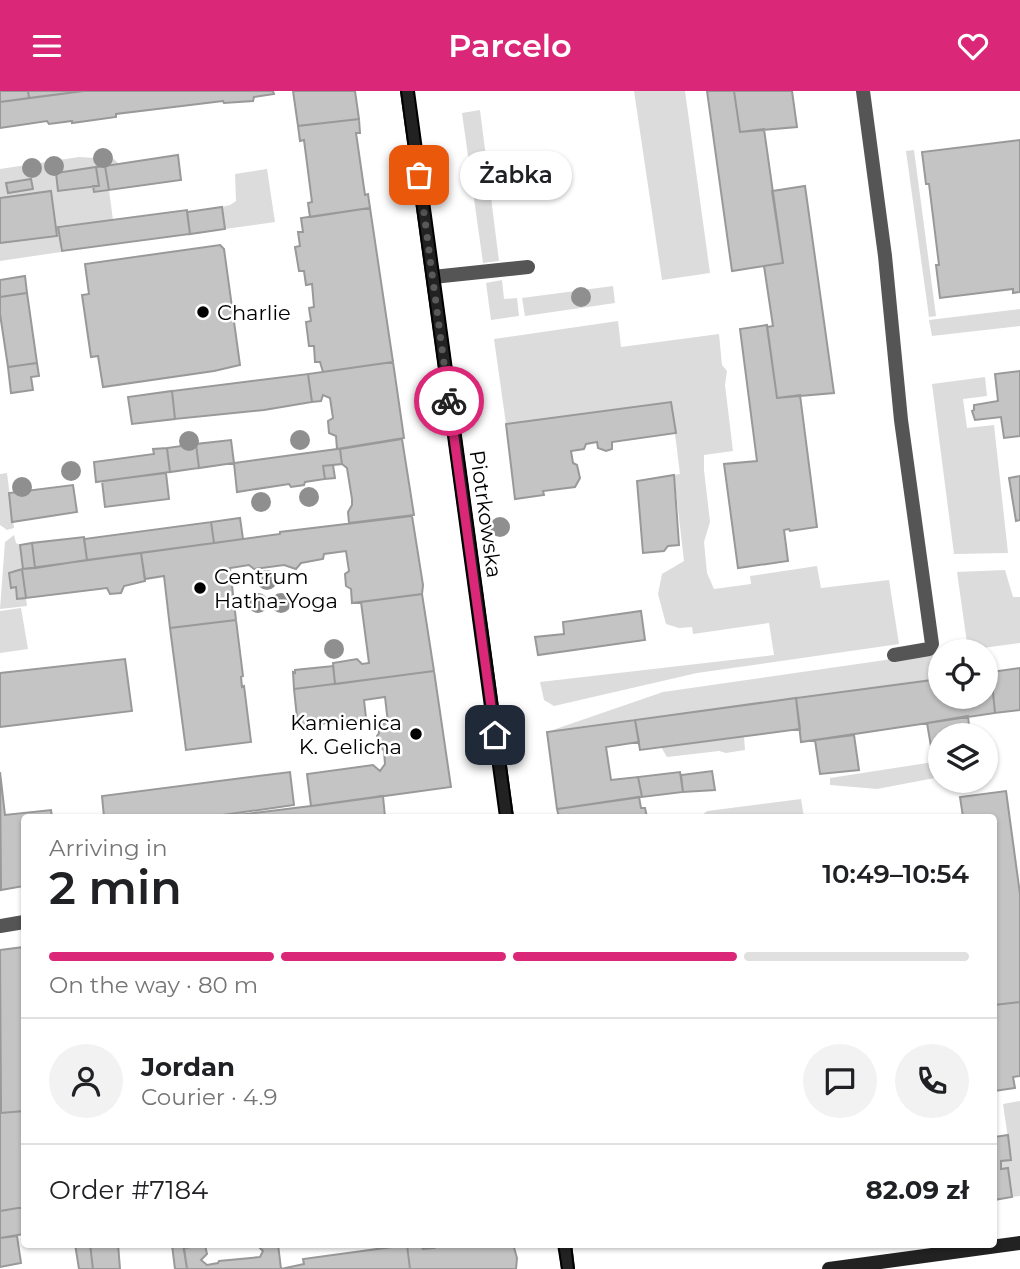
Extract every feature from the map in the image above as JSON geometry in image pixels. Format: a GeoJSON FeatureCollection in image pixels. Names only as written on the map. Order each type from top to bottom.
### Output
{"type":"FeatureCollection","features":[{"type":"Feature","properties":{"kind":"street","name":"Piotrkowska"},"geometry":{"type":"LineString","coordinates":[[407,91],[507,814]]}},
{"type":"Feature","properties":{"kind":"street"},"geometry":{"type":"LineString","coordinates":[[997,1246],[1020,1243]]}},
{"type":"Feature","properties":{"kind":"street"},"geometry":{"type":"LineString","coordinates":[[565,1248],[568,1269]]}},
{"type":"Feature","properties":{"kind":"street"},"geometry":{"type":"LineString","coordinates":[[829,1269],[983,1248]]}},
{"type":"Feature","properties":{"kind":"lane"},"geometry":{"type":"LineString","coordinates":[[863,91],[885,256],[901,419],[932,643],[929,649],[894,655]]}},
{"type":"Feature","properties":{"kind":"lane"},"geometry":{"type":"LineString","coordinates":[[433,277],[528,267]]}},
{"type":"Feature","properties":{"kind":"lane"},"geometry":{"type":"LineString","coordinates":[[0,926],[21,922]]}},
{"type":"Feature","properties":{"kind":"shaded area"},"geometry":{"type":"Polygon","coordinates":[[[634,91],[685,91],[710,273],[662,280],[634,91]]]}},
{"type":"Feature","properties":{"kind":"shaded area"},"geometry":{"type":"Polygon","coordinates":[[[480,110],[499,261],[483,263],[462,113],[480,110]]]}},
{"type":"Feature","properties":{"kind":"shaded area"},"geometry":{"type":"Polygon","coordinates":[[[914,150],[936,316],[929,317],[906,151],[914,150]]]}},
{"type":"Feature","properties":{"kind":"shaded area"},"geometry":{"type":"Polygon","coordinates":[[[79,157],[114,159],[119,164],[56,173],[59,191],[93,186],[95,192],[109,190],[113,220],[58,226],[61,252],[0,261],[0,243],[57,235],[51,192],[0,198],[0,169],[79,157]]]}},
{"type":"Feature","properties":{"kind":"shaded area"},"geometry":{"type":"Polygon","coordinates":[[[267,169],[275,222],[225,229],[222,207],[236,201],[235,174],[267,169]]]}},
{"type":"Feature","properties":{"kind":"shaded area"},"geometry":{"type":"Polygon","coordinates":[[[502,280],[504,299],[517,298],[519,316],[491,320],[486,283],[502,280]]]}},
{"type":"Feature","properties":{"kind":"shaded area"},"geometry":{"type":"Polygon","coordinates":[[[613,286],[615,303],[525,316],[522,298],[613,286]]]}},
{"type":"Feature","properties":{"kind":"shaded area"},"geometry":{"type":"Polygon","coordinates":[[[1020,309],[1020,326],[932,336],[929,320],[1020,309]]]}},
{"type":"Feature","properties":{"kind":"shaded area"},"geometry":{"type":"Polygon","coordinates":[[[618,321],[621,347],[719,334],[722,365],[727,371],[725,385],[733,451],[704,455],[710,522],[704,542],[707,573],[714,589],[751,584],[750,576],[817,566],[821,588],[889,580],[899,644],[697,673],[554,706],[544,700],[540,682],[774,655],[769,623],[693,634],[692,627],[679,628],[666,624],[658,594],[662,574],[684,561],[674,475],[680,474],[671,402],[506,424],[494,339],[618,321]]]}},
{"type":"Feature","properties":{"kind":"shaded area"},"geometry":{"type":"Polygon","coordinates":[[[985,377],[987,396],[963,399],[967,428],[994,425],[1008,553],[954,554],[932,384],[985,377]]]}},
{"type":"Feature","properties":{"kind":"shaded area"},"geometry":{"type":"Polygon","coordinates":[[[7,473],[14,528],[7,530],[0,525],[0,474],[7,473]]]}},
{"type":"Feature","properties":{"kind":"shaded area"},"geometry":{"type":"Polygon","coordinates":[[[14,535],[16,543],[20,545],[23,569],[9,574],[10,587],[16,587],[17,599],[26,598],[27,606],[0,609],[5,542],[14,535]]]}},
{"type":"Feature","properties":{"kind":"shaded area"},"geometry":{"type":"Polygon","coordinates":[[[1005,570],[1013,597],[1020,597],[1020,643],[998,646],[998,639],[966,639],[957,572],[1005,570]]]}},
{"type":"Feature","properties":{"kind":"shaded area"},"geometry":{"type":"Polygon","coordinates":[[[21,608],[28,649],[0,653],[0,611],[21,608]]]}},
{"type":"Feature","properties":{"kind":"shaded area"},"geometry":{"type":"Polygon","coordinates":[[[928,654],[928,681],[547,732],[663,692],[928,654]]]}},
{"type":"Feature","properties":{"kind":"shaded area"},"geometry":{"type":"Polygon","coordinates":[[[744,737],[745,750],[726,753],[719,751],[667,757],[661,747],[744,737]]]}},
{"type":"Feature","properties":{"kind":"shaded area"},"geometry":{"type":"Polygon","coordinates":[[[928,763],[928,779],[877,789],[830,785],[830,778],[928,763]]]}},
{"type":"Feature","properties":{"kind":"shaded area"},"geometry":{"type":"Polygon","coordinates":[[[801,799],[804,814],[704,814],[707,811],[801,799]]]}},
{"type":"Feature","properties":{"kind":"shaded area"},"geometry":{"type":"Polygon","coordinates":[[[1020,1101],[1020,1196],[1012,1197],[1008,1168],[1001,1169],[1001,1161],[1011,1159],[1003,1104],[1020,1101]]]}},
{"type":"Feature","properties":{"kind":"building"},"geometry":{"type":"Polygon","coordinates":[[[0,91],[28,91],[29,98],[0,102],[0,91]]]}},
{"type":"Feature","properties":{"kind":"building"},"geometry":{"type":"Polygon","coordinates":[[[28,91],[84,91],[29,98],[28,91]]]}},
{"type":"Feature","properties":{"kind":"building"},"geometry":{"type":"Polygon","coordinates":[[[84,91],[273,91],[274,94],[254,97],[253,101],[223,101],[116,114],[116,117],[72,123],[49,124],[47,121],[0,128],[0,102],[84,91]]]}},
{"type":"Feature","properties":{"kind":"building"},"geometry":{"type":"Polygon","coordinates":[[[293,91],[355,91],[359,119],[298,126],[293,91]]]}},
{"type":"Feature","properties":{"kind":"building"},"geometry":{"type":"Polygon","coordinates":[[[707,91],[734,91],[740,132],[764,129],[783,263],[732,271],[707,91]]]}},
{"type":"Feature","properties":{"kind":"building"},"geometry":{"type":"Polygon","coordinates":[[[734,91],[792,91],[797,127],[740,132],[734,91]]]}},
{"type":"Feature","properties":{"kind":"building"},"geometry":{"type":"Polygon","coordinates":[[[359,119],[360,133],[356,133],[365,195],[368,194],[370,208],[310,217],[308,203],[312,202],[304,140],[300,141],[298,126],[359,119]]]}},
{"type":"Feature","properties":{"kind":"building"},"geometry":{"type":"Polygon","coordinates":[[[1020,140],[1020,292],[1013,293],[1013,289],[940,298],[936,265],[939,265],[929,184],[926,184],[922,152],[1020,140]]]}},
{"type":"Feature","properties":{"kind":"building"},"geometry":{"type":"Polygon","coordinates":[[[178,155],[181,180],[109,190],[105,166],[178,155]]]}},
{"type":"Feature","properties":{"kind":"building"},"geometry":{"type":"Polygon","coordinates":[[[105,166],[109,190],[94,192],[93,186],[99,186],[96,167],[105,166]]]}},
{"type":"Feature","properties":{"kind":"building"},"geometry":{"type":"Polygon","coordinates":[[[96,167],[99,186],[58,191],[56,173],[96,167]]]}},
{"type":"Feature","properties":{"kind":"building"},"geometry":{"type":"Polygon","coordinates":[[[31,179],[33,189],[8,193],[6,183],[31,179]]]}},
{"type":"Feature","properties":{"kind":"building"},"geometry":{"type":"Polygon","coordinates":[[[805,186],[834,393],[777,398],[767,327],[773,326],[764,266],[783,263],[772,191],[805,186]]]}},
{"type":"Feature","properties":{"kind":"building"},"geometry":{"type":"Polygon","coordinates":[[[51,191],[57,236],[0,243],[0,198],[51,191]]]}},
{"type":"Feature","properties":{"kind":"building"},"geometry":{"type":"Polygon","coordinates":[[[222,207],[225,229],[190,234],[187,212],[222,207]]]}},
{"type":"Feature","properties":{"kind":"building"},"geometry":{"type":"Polygon","coordinates":[[[370,208],[393,362],[323,372],[320,362],[315,362],[314,346],[309,346],[306,322],[311,321],[309,308],[314,307],[312,284],[306,285],[304,271],[299,271],[295,247],[300,246],[298,232],[303,232],[301,218],[370,208]]]}},
{"type":"Feature","properties":{"kind":"building"},"geometry":{"type":"Polygon","coordinates":[[[187,210],[190,234],[62,251],[58,227],[187,210]]]}},
{"type":"Feature","properties":{"kind":"building"},"geometry":{"type":"Polygon","coordinates":[[[220,245],[224,249],[240,365],[103,387],[98,356],[91,357],[82,295],[89,294],[85,264],[220,245]]]}},
{"type":"Feature","properties":{"kind":"building"},"geometry":{"type":"Polygon","coordinates":[[[25,276],[27,293],[0,297],[0,280],[25,276]]]}},
{"type":"Feature","properties":{"kind":"building"},"geometry":{"type":"Polygon","coordinates":[[[27,293],[37,363],[8,367],[0,297],[27,293]]]}},
{"type":"Feature","properties":{"kind":"building"},"geometry":{"type":"Polygon","coordinates":[[[767,325],[777,398],[800,395],[817,527],[784,530],[788,561],[738,568],[724,464],[757,461],[740,329],[767,325]]]}},
{"type":"Feature","properties":{"kind":"building"},"geometry":{"type":"Polygon","coordinates":[[[393,362],[404,438],[337,449],[336,436],[329,433],[328,421],[333,418],[330,398],[323,395],[321,401],[312,402],[308,374],[393,362]]]}},
{"type":"Feature","properties":{"kind":"building"},"geometry":{"type":"Polygon","coordinates":[[[37,363],[39,376],[31,377],[33,390],[11,393],[8,367],[37,363]]]}},
{"type":"Feature","properties":{"kind":"building"},"geometry":{"type":"Polygon","coordinates":[[[1020,371],[1020,436],[1004,438],[1001,417],[975,420],[972,411],[974,405],[998,401],[995,374],[1020,371]]]}},
{"type":"Feature","properties":{"kind":"building"},"geometry":{"type":"Polygon","coordinates":[[[308,374],[312,402],[175,419],[172,391],[308,374]]]}},
{"type":"Feature","properties":{"kind":"building"},"geometry":{"type":"Polygon","coordinates":[[[172,391],[175,419],[132,424],[128,397],[172,391]]]}},
{"type":"Feature","properties":{"kind":"building"},"geometry":{"type":"Polygon","coordinates":[[[671,402],[676,433],[612,442],[612,449],[606,451],[598,448],[597,442],[586,444],[584,449],[571,451],[580,478],[575,487],[543,491],[544,495],[515,499],[506,424],[671,402]]]}},
{"type":"Feature","properties":{"kind":"building"},"geometry":{"type":"Polygon","coordinates":[[[402,439],[414,515],[349,523],[348,512],[352,499],[347,468],[342,464],[340,449],[402,439]]]}},
{"type":"Feature","properties":{"kind":"building"},"geometry":{"type":"Polygon","coordinates":[[[231,440],[234,463],[199,468],[196,444],[231,440]]]}},
{"type":"Feature","properties":{"kind":"building"},"geometry":{"type":"Polygon","coordinates":[[[196,444],[199,468],[170,472],[167,448],[196,444]]]}},
{"type":"Feature","properties":{"kind":"building"},"geometry":{"type":"Polygon","coordinates":[[[167,448],[170,472],[96,482],[94,462],[154,454],[153,449],[167,448]]]}},
{"type":"Feature","properties":{"kind":"building"},"geometry":{"type":"Polygon","coordinates":[[[340,449],[342,464],[323,466],[325,479],[291,487],[289,484],[237,492],[234,463],[340,449]]]}},
{"type":"Feature","properties":{"kind":"building"},"geometry":{"type":"Polygon","coordinates":[[[333,465],[335,478],[325,479],[323,466],[333,465]]]}},
{"type":"Feature","properties":{"kind":"building"},"geometry":{"type":"Polygon","coordinates":[[[166,473],[169,499],[105,507],[102,481],[166,473]]]}},
{"type":"Feature","properties":{"kind":"building"},"geometry":{"type":"Polygon","coordinates":[[[674,475],[679,545],[668,546],[664,551],[643,553],[637,481],[674,475]]]}},
{"type":"Feature","properties":{"kind":"building"},"geometry":{"type":"Polygon","coordinates":[[[1020,476],[1020,520],[1016,521],[1009,478],[1020,476]]]}},
{"type":"Feature","properties":{"kind":"building"},"geometry":{"type":"Polygon","coordinates":[[[73,485],[77,512],[12,522],[9,493],[73,485]]]}},
{"type":"Feature","properties":{"kind":"building"},"geometry":{"type":"Polygon","coordinates":[[[412,516],[423,585],[422,594],[352,603],[351,589],[346,586],[345,574],[349,571],[346,551],[324,554],[323,559],[301,563],[296,569],[284,565],[254,569],[249,565],[230,568],[236,620],[170,628],[164,576],[145,579],[141,553],[412,516]]]}},
{"type":"Feature","properties":{"kind":"building"},"geometry":{"type":"Polygon","coordinates":[[[240,518],[243,539],[214,543],[211,522],[240,518]]]}},
{"type":"Feature","properties":{"kind":"building"},"geometry":{"type":"Polygon","coordinates":[[[211,522],[214,543],[87,560],[84,539],[211,522]]]}},
{"type":"Feature","properties":{"kind":"building"},"geometry":{"type":"Polygon","coordinates":[[[84,537],[87,560],[35,568],[32,543],[84,537]]]}},
{"type":"Feature","properties":{"kind":"building"},"geometry":{"type":"Polygon","coordinates":[[[32,543],[35,568],[23,569],[20,545],[32,543]]]}},
{"type":"Feature","properties":{"kind":"building"},"geometry":{"type":"Polygon","coordinates":[[[141,553],[145,581],[124,586],[121,593],[110,594],[107,588],[26,598],[22,569],[141,553]]]}},
{"type":"Feature","properties":{"kind":"building"},"geometry":{"type":"Polygon","coordinates":[[[22,569],[26,598],[17,599],[16,587],[11,588],[9,573],[22,569]]]}},
{"type":"Feature","properties":{"kind":"building"},"geometry":{"type":"Polygon","coordinates":[[[422,594],[434,671],[335,684],[333,663],[357,659],[362,664],[369,663],[361,602],[422,594]]]}},
{"type":"Feature","properties":{"kind":"building"},"geometry":{"type":"Polygon","coordinates":[[[641,611],[645,640],[538,655],[535,637],[564,634],[563,622],[641,611]]]}},
{"type":"Feature","properties":{"kind":"building"},"geometry":{"type":"Polygon","coordinates":[[[236,620],[242,687],[244,686],[251,742],[186,750],[170,628],[236,620]]]}},
{"type":"Feature","properties":{"kind":"building"},"geometry":{"type":"Polygon","coordinates":[[[125,659],[132,711],[0,727],[0,673],[125,659]]]}},
{"type":"Feature","properties":{"kind":"building"},"geometry":{"type":"Polygon","coordinates":[[[333,666],[335,684],[294,689],[295,670],[333,666]]]}},
{"type":"Feature","properties":{"kind":"building"},"geometry":{"type":"Polygon","coordinates":[[[1020,668],[1020,710],[995,713],[995,709],[998,709],[998,671],[1020,668]]]}},
{"type":"Feature","properties":{"kind":"building"},"geometry":{"type":"Polygon","coordinates":[[[434,671],[451,787],[311,806],[307,774],[373,765],[380,771],[385,764],[384,750],[378,747],[377,736],[378,725],[388,723],[385,697],[364,700],[366,718],[298,727],[294,689],[434,671]]]}},
{"type":"Feature","properties":{"kind":"building"},"geometry":{"type":"Polygon","coordinates":[[[928,681],[928,709],[995,709],[995,713],[801,742],[796,698],[928,681]]]}},
{"type":"Feature","properties":{"kind":"building"},"geometry":{"type":"Polygon","coordinates":[[[796,698],[800,729],[640,750],[635,720],[796,698]]]}},
{"type":"Feature","properties":{"kind":"building"},"geometry":{"type":"Polygon","coordinates":[[[968,716],[969,723],[928,723],[928,729],[927,723],[968,716]]]}},
{"type":"Feature","properties":{"kind":"building"},"geometry":{"type":"Polygon","coordinates":[[[635,720],[639,742],[606,747],[611,780],[638,777],[642,797],[557,809],[547,732],[635,720]]]}},
{"type":"Feature","properties":{"kind":"building"},"geometry":{"type":"Polygon","coordinates":[[[854,735],[859,770],[820,774],[815,740],[854,735]]]}},
{"type":"Feature","properties":{"kind":"building"},"geometry":{"type":"Polygon","coordinates":[[[712,771],[715,790],[683,792],[681,775],[712,771]]]}},
{"type":"Feature","properties":{"kind":"building"},"geometry":{"type":"Polygon","coordinates":[[[0,772],[5,815],[51,810],[52,814],[21,814],[21,887],[1,890],[0,772]]]}},
{"type":"Feature","properties":{"kind":"building"},"geometry":{"type":"Polygon","coordinates":[[[290,772],[294,805],[230,814],[104,814],[102,796],[290,772]]]}},
{"type":"Feature","properties":{"kind":"building"},"geometry":{"type":"Polygon","coordinates":[[[680,772],[683,792],[642,797],[638,777],[680,772]]]}},
{"type":"Feature","properties":{"kind":"building"},"geometry":{"type":"Polygon","coordinates":[[[1006,791],[1020,894],[1020,1002],[997,1005],[997,814],[963,814],[960,797],[1006,791]]]}},
{"type":"Feature","properties":{"kind":"building"},"geometry":{"type":"Polygon","coordinates":[[[383,796],[385,814],[246,814],[383,796]]]}},
{"type":"Feature","properties":{"kind":"building"},"geometry":{"type":"Polygon","coordinates":[[[639,797],[641,808],[645,808],[646,814],[558,814],[557,809],[639,797]]]}},
{"type":"Feature","properties":{"kind":"building"},"geometry":{"type":"Polygon","coordinates":[[[21,947],[21,1111],[1,1113],[0,950],[21,947]]]}},
{"type":"Feature","properties":{"kind":"building"},"geometry":{"type":"Polygon","coordinates":[[[1020,1002],[1020,1076],[1013,1077],[1015,1088],[997,1091],[997,1005],[1020,1002]]]}},
{"type":"Feature","properties":{"kind":"building"},"geometry":{"type":"Polygon","coordinates":[[[21,1111],[21,1208],[0,1211],[0,1113],[21,1111]]]}},
{"type":"Feature","properties":{"kind":"building"},"geometry":{"type":"Polygon","coordinates":[[[1008,1135],[1011,1160],[1001,1161],[1001,1169],[1008,1168],[1012,1197],[997,1200],[997,1137],[1008,1135]]]}},
{"type":"Feature","properties":{"kind":"building"},"geometry":{"type":"Polygon","coordinates":[[[21,1208],[21,1234],[0,1238],[0,1211],[21,1208]]]}},
{"type":"Feature","properties":{"kind":"building"},"geometry":{"type":"Polygon","coordinates":[[[17,1236],[21,1263],[0,1267],[0,1238],[17,1236]]]}},
{"type":"Feature","properties":{"kind":"building"},"geometry":{"type":"Polygon","coordinates":[[[76,1248],[90,1248],[93,1269],[79,1269],[76,1248]]]}},
{"type":"Feature","properties":{"kind":"building"},"geometry":{"type":"Polygon","coordinates":[[[90,1248],[118,1248],[120,1269],[93,1269],[90,1248]]]}},
{"type":"Feature","properties":{"kind":"building"},"geometry":{"type":"Polygon","coordinates":[[[172,1248],[184,1248],[187,1269],[175,1269],[172,1248]]]}},
{"type":"Feature","properties":{"kind":"building"},"geometry":{"type":"Polygon","coordinates":[[[184,1248],[206,1248],[207,1254],[201,1260],[207,1265],[219,1261],[260,1257],[263,1251],[260,1248],[278,1248],[281,1269],[187,1269],[184,1248]]]}},
{"type":"Feature","properties":{"kind":"building"},"geometry":{"type":"Polygon","coordinates":[[[385,1248],[407,1248],[410,1269],[281,1269],[304,1264],[303,1259],[385,1248]]]}},
{"type":"Feature","properties":{"kind":"building"},"geometry":{"type":"Polygon","coordinates":[[[407,1248],[514,1248],[517,1258],[516,1269],[410,1269],[407,1248]]]}},
{"type":"Feature","properties":{"kind":"tram line"},"geometry":{"type":"LineString","coordinates":[[401,91],[500,814]]}},
{"type":"Feature","properties":{"kind":"tram line"},"geometry":{"type":"LineString","coordinates":[[414,91],[513,814]]}},
{"type":"Feature","properties":{"kind":"tram line"},"geometry":{"type":"LineString","coordinates":[[559,1248],[562,1269]]}},
{"type":"Feature","properties":{"kind":"tram line"},"geometry":{"type":"LineString","coordinates":[[571,1248],[574,1269]]}},
{"type":"Feature","properties":{"kind":"way so far"},"geometry":{"type":"LineString","coordinates":[[419,175],[449,401]]}},
{"type":"Feature","properties":{"kind":"place","name":"Żabka"},"geometry":{"type":"Point","coordinates":[419,175]}},
{"type":"Feature","properties":{"kind":"place","name":"Charlie"},"geometry":{"type":"Point","coordinates":[203,312]}},
{"type":"Feature","properties":{"kind":"place","name":"Centrum Hatha-Yoga"},"geometry":{"type":"Point","coordinates":[200,588]}},
{"type":"Feature","properties":{"kind":"place","name":"Kamienica K. Gelicha"},"geometry":{"type":"Point","coordinates":[416,734]}},
{"type":"Feature","properties":{"kind":"route"},"geometry":{"type":"LineString","coordinates":[[449,401],[495,735]]}}]}
